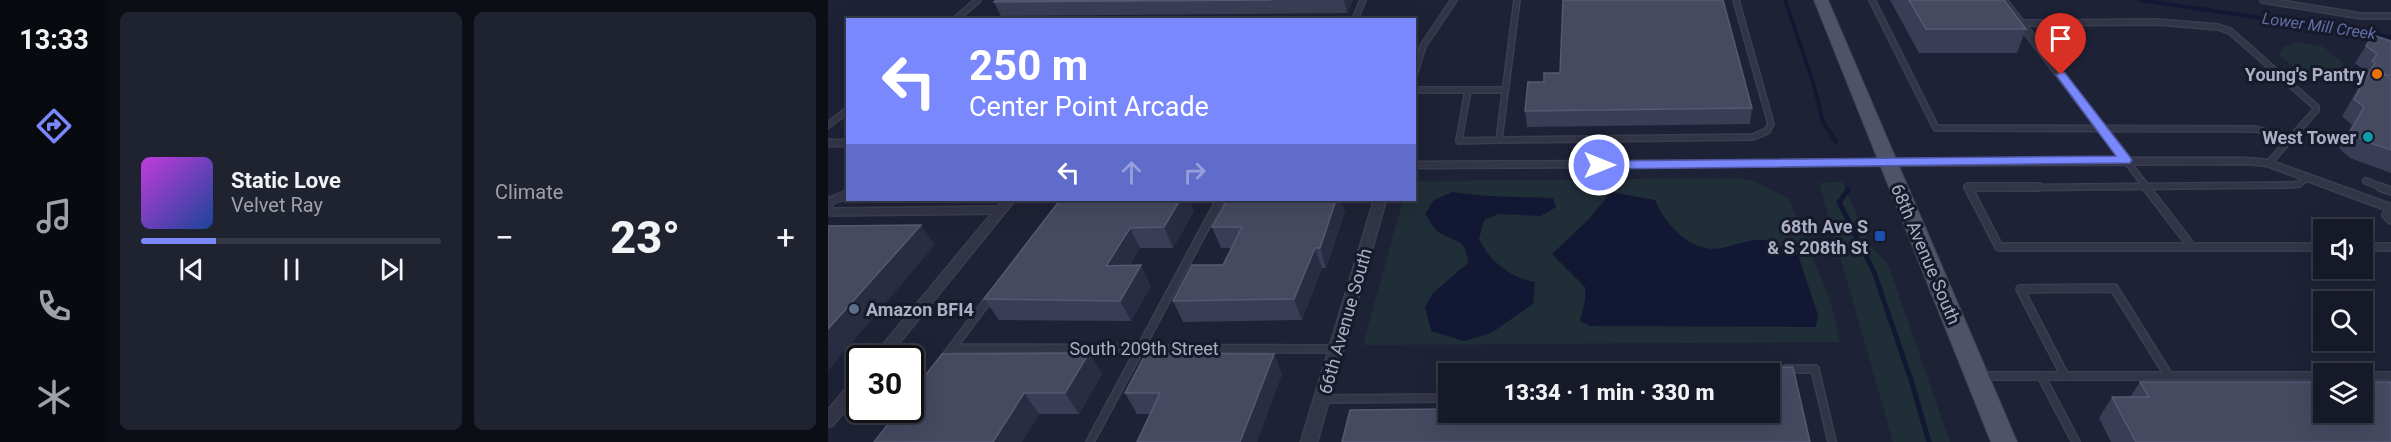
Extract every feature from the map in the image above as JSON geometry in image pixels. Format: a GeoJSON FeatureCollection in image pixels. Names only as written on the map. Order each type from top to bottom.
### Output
{"type":"FeatureCollection","features":[{"type":"Feature","properties":{"kind":"main road","name":"68th Avenue South"},"geometry":{"type":"LineString","coordinates":[[1821,0],[2004,442]]}},
{"type":"Feature","properties":{"kind":"street"},"geometry":{"type":"LineString","coordinates":[[2003,0],[2126,160]]}},
{"type":"Feature","properties":{"kind":"street"},"geometry":{"type":"LineString","coordinates":[[828,143],[846,143]]}},
{"type":"Feature","properties":{"kind":"street"},"geometry":{"type":"LineString","coordinates":[[1416,165],[2246,161],[2269,163],[2391,209]]}},
{"type":"Feature","properties":{"kind":"street"},"geometry":{"type":"LineString","coordinates":[[890,345],[1008,201]]}},
{"type":"Feature","properties":{"kind":"street","name":"66th Avenue South"},"geometry":{"type":"LineString","coordinates":[[1309,442],[1380,201]]}},
{"type":"Feature","properties":{"kind":"street"},"geometry":{"type":"LineString","coordinates":[[828,421],[846,399]]}},
{"type":"Feature","properties":{"kind":"lane"},"geometry":{"type":"LineString","coordinates":[[957,18],[978,0]]}},
{"type":"Feature","properties":{"kind":"lane"},"geometry":{"type":"LineString","coordinates":[[1356,17],[1364,0]]}},
{"type":"Feature","properties":{"kind":"lane"},"geometry":{"type":"LineString","coordinates":[[1416,69],[1423,46],[1454,0]]}},
{"type":"Feature","properties":{"kind":"lane"},"geometry":{"type":"LineString","coordinates":[[1499,140],[1517,0]]}},
{"type":"Feature","properties":{"kind":"lane"},"geometry":{"type":"LineString","coordinates":[[1468,90],[1459,141],[1753,137],[1767,131],[1771,124],[1736,0]]}},
{"type":"Feature","properties":{"kind":"lane"},"geometry":{"type":"LineString","coordinates":[[1872,0],[1936,128],[2256,129],[2290,139]]}},
{"type":"Feature","properties":{"kind":"lane"},"geometry":{"type":"LineString","coordinates":[[2263,0],[2361,16],[2391,16]]}},
{"type":"Feature","properties":{"kind":"lane"},"geometry":{"type":"LineString","coordinates":[[2020,23],[2158,22],[2218,27],[2230,31],[2316,107],[2316,110],[2269,163]]}},
{"type":"Feature","properties":{"kind":"lane"},"geometry":{"type":"LineString","coordinates":[[1416,90],[1505,90]]}},
{"type":"Feature","properties":{"kind":"lane"},"geometry":{"type":"LineString","coordinates":[[828,125],[845,112]]}},
{"type":"Feature","properties":{"kind":"lane"},"geometry":{"type":"LineString","coordinates":[[2126,160],[2192,247]]}},
{"type":"Feature","properties":{"kind":"lane"},"geometry":{"type":"LineString","coordinates":[[2307,177],[2299,184],[2291,185],[1968,187],[2000,247],[2313,247]]}},
{"type":"Feature","properties":{"kind":"lane"},"geometry":{"type":"LineString","coordinates":[[2366,181],[2391,190]]}},
{"type":"Feature","properties":{"kind":"lane"},"geometry":{"type":"LineString","coordinates":[[828,202],[846,195]]}},
{"type":"Feature","properties":{"kind":"lane"},"geometry":{"type":"LineString","coordinates":[[1090,442],[1219,201]]}},
{"type":"Feature","properties":{"kind":"lane"},"geometry":{"type":"LineString","coordinates":[[828,207],[832,212],[1000,210]]}},
{"type":"Feature","properties":{"kind":"lane"},"geometry":{"type":"LineString","coordinates":[[2391,209],[2386,215],[2391,220]]}},
{"type":"Feature","properties":{"kind":"lane"},"geometry":{"type":"LineString","coordinates":[[2373,247],[2391,247]]}},
{"type":"Feature","properties":{"kind":"lane"},"geometry":{"type":"LineString","coordinates":[[938,366],[999,286]]}},
{"type":"Feature","properties":{"kind":"lane"},"geometry":{"type":"LineString","coordinates":[[2066,375],[2020,289],[2114,288],[2169,375]]}},
{"type":"Feature","properties":{"kind":"lane","name":"South 209th Street"},"geometry":{"type":"LineString","coordinates":[[952,348],[1336,349]]}},
{"type":"Feature","properties":{"kind":"lane"},"geometry":{"type":"LineString","coordinates":[[1780,369],[1815,369],[1832,442]]}},
{"type":"Feature","properties":{"kind":"lane"},"geometry":{"type":"LineString","coordinates":[[1977,375],[2313,375]]}},
{"type":"Feature","properties":{"kind":"lane"},"geometry":{"type":"LineString","coordinates":[[2042,375],[2076,442]]}},
{"type":"Feature","properties":{"kind":"lane"},"geometry":{"type":"LineString","coordinates":[[2373,375],[2391,375]]}},
{"type":"Feature","properties":{"kind":"lane"},"geometry":{"type":"LineString","coordinates":[[1322,399],[1438,398]]}},
{"type":"Feature","properties":{"kind":"shaded area"},"geometry":{"type":"Polygon","coordinates":[[[2299,42],[2324,47],[2352,71],[2348,78],[2327,80],[2311,77],[2280,56],[2283,47],[2299,42]]]}},
{"type":"Feature","properties":{"kind":"shaded area"},"geometry":{"type":"Polygon","coordinates":[[[1738,178],[1753,181],[1789,199],[1830,299],[1840,342],[1363,345],[1403,201],[1416,201],[1416,181],[1738,178]]]}},
{"type":"Feature","properties":{"kind":"shaded area"},"geometry":{"type":"Polygon","coordinates":[[[1842,182],[1872,247],[1888,264],[1950,442],[1893,442],[1819,183],[1842,182]]]}},
{"type":"Feature","properties":{"kind":"water"},"geometry":{"type":"Polygon","coordinates":[[[1452,192],[1486,196],[1553,198],[1556,207],[1541,216],[1498,214],[1484,220],[1479,239],[1483,247],[1509,272],[1535,282],[1533,304],[1491,333],[1464,341],[1431,331],[1425,307],[1433,293],[1468,263],[1465,248],[1458,241],[1436,230],[1425,214],[1434,200],[1452,192]]]}},
{"type":"Feature","properties":{"kind":"water"},"geometry":{"type":"Polygon","coordinates":[[[1611,192],[1655,200],[1664,217],[1678,233],[1703,248],[1719,249],[1764,240],[1798,255],[1818,315],[1816,327],[1591,326],[1580,321],[1585,300],[1585,287],[1552,254],[1589,219],[1611,192]]]}},
{"type":"Feature","properties":{"kind":"building"},"geometry":{"type":"Polygon","coordinates":[[[996,0],[1271,0],[994,2],[996,0]]]}},
{"type":"Feature","properties":{"kind":"building"},"geometry":{"type":"Polygon","coordinates":[[[1563,0],[1723,0],[1752,108],[1525,111],[1528,82],[1544,82],[1544,73],[1560,73],[1563,0]]]}},
{"type":"Feature","properties":{"kind":"building"},"geometry":{"type":"Polygon","coordinates":[[[1909,0],[2004,0],[2026,29],[1926,29],[1909,0]]]}},
{"type":"Feature","properties":{"kind":"building"},"geometry":{"type":"Polygon","coordinates":[[[2373,35],[2391,41],[2391,76],[2382,73],[2391,79],[2391,150],[2362,140],[2351,130],[2364,107],[2354,99],[2375,63],[2372,61],[2377,54],[2366,46],[2373,35]]]}},
{"type":"Feature","properties":{"kind":"building"},"geometry":{"type":"Polygon","coordinates":[[[1059,201],[1179,201],[1164,227],[1130,228],[1106,266],[1141,265],[1120,301],[984,299],[1059,201]]]}},
{"type":"Feature","properties":{"kind":"building"},"geometry":{"type":"Polygon","coordinates":[[[1226,201],[1336,201],[1320,248],[1315,248],[1294,299],[1173,301],[1192,265],[1223,265],[1242,227],[1212,227],[1226,201]]]}},
{"type":"Feature","properties":{"kind":"building"},"geometry":{"type":"Polygon","coordinates":[[[921,225],[828,329],[828,226],[921,225]]]}},
{"type":"Feature","properties":{"kind":"building"},"geometry":{"type":"Polygon","coordinates":[[[1089,353],[1065,393],[1024,393],[993,442],[874,442],[889,423],[924,423],[924,377],[942,354],[1089,353]]]}},
{"type":"Feature","properties":{"kind":"building"},"geometry":{"type":"Polygon","coordinates":[[[1146,353],[1274,354],[1240,442],[1137,442],[1160,393],[1125,393],[1146,353]]]}},
{"type":"Feature","properties":{"kind":"building"},"geometry":{"type":"Polygon","coordinates":[[[1780,367],[1793,367],[1810,442],[1342,442],[1350,410],[1438,409],[1438,423],[1780,423],[1780,367]]]}},
{"type":"Feature","properties":{"kind":"building"},"geometry":{"type":"Polygon","coordinates":[[[2140,382],[2313,382],[2313,423],[2373,423],[2373,382],[2391,382],[2391,442],[2136,442],[2112,397],[2149,397],[2140,382]]]}},
{"type":"Feature","properties":{"kind":"waterway"},"geometry":{"type":"LineString","coordinates":[[1785,0],[1813,82],[1823,122],[1836,142]]}},
{"type":"Feature","properties":{"kind":"waterway","name":"Lower Mill Creek"},"geometry":{"type":"LineString","coordinates":[[2140,0],[2391,37]]}},
{"type":"Feature","properties":{"kind":"waterway"},"geometry":{"type":"LineString","coordinates":[[1848,190],[1839,202],[1874,272],[1911,380],[1929,442]]}},
{"type":"Feature","properties":{"kind":"place","name":"Young's Pantry"},"geometry":{"type":"Point","coordinates":[2377,74]}},
{"type":"Feature","properties":{"kind":"place","name":"West Tower"},"geometry":{"type":"Point","coordinates":[2368,137]}},
{"type":"Feature","properties":{"kind":"place","name":"68th Ave S & S 208th St"},"geometry":{"type":"Point","coordinates":[1880,236]}},
{"type":"Feature","properties":{"kind":"place","name":"Amazon BFI4"},"geometry":{"type":"Point","coordinates":[854,309]}},
{"type":"Feature","properties":{"kind":"route"},"geometry":{"type":"LineString","coordinates":[[1599,165],[2126,160],[2061,75]]}}]}
